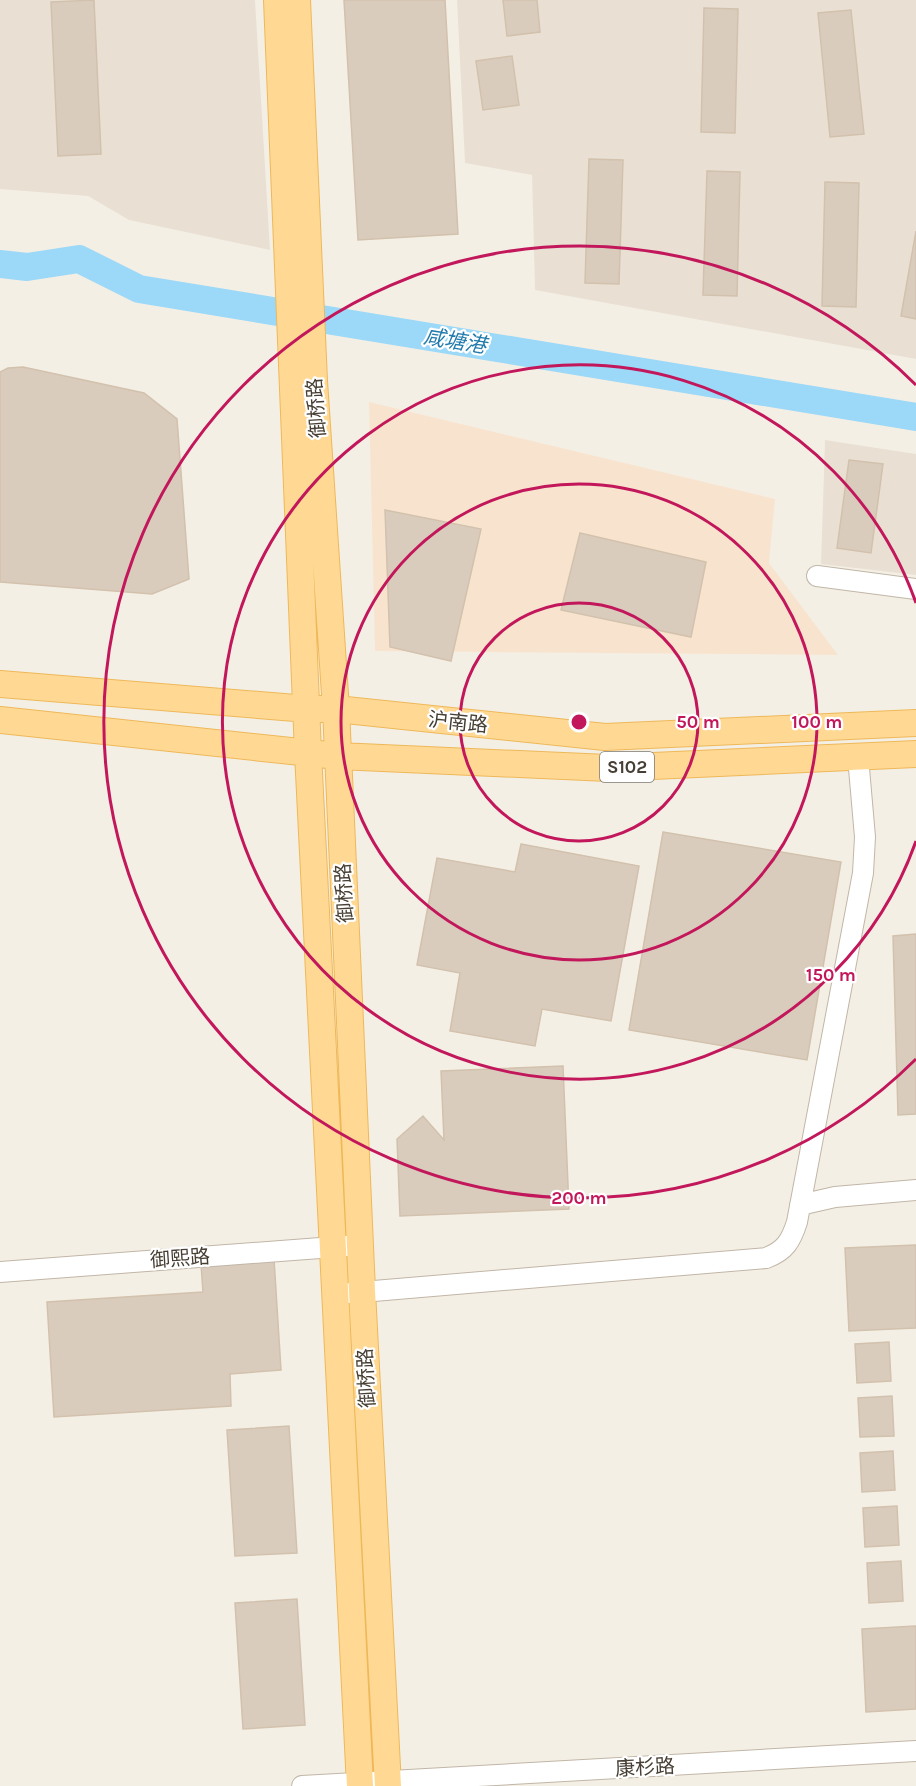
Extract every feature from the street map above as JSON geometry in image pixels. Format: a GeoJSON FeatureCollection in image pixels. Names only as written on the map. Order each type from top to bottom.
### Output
{"type":"FeatureCollection","features":[{"type":"Feature","properties":{"kind":"main road","name":"御桥路"},"geometry":{"type":"LineString","coordinates":[[277,0],[297,254],[303,381],[308,753],[360,1784]]}},
{"type":"Feature","properties":{"kind":"main road","name":"御桥路"},"geometry":{"type":"LineString","coordinates":[[297,0],[297,254]]}},
{"type":"Feature","properties":{"kind":"main road","name":"御桥路"},"geometry":{"type":"LineString","coordinates":[[303,381],[336,709],[362,1291],[388,1783]]}},
{"type":"Feature","properties":{"kind":"main road","name":"沪南路"},"geometry":{"type":"LineString","coordinates":[[0,684],[308,709],[336,709],[605,737],[916,723]]}},
{"type":"Feature","properties":{"kind":"main road","name":"沪南路"},"geometry":{"type":"LineString","coordinates":[[0,720],[338,756],[608,768],[916,754]]}},
{"type":"Feature","properties":{"kind":"street"},"geometry":{"type":"LineString","coordinates":[[817,576],[916,589]]}},
{"type":"Feature","properties":{"kind":"street"},"geometry":{"type":"LineString","coordinates":[[335,1294],[766,1258],[776,1255],[785,1248],[797,1222],[863,873],[865,837],[858,757]]}},
{"type":"Feature","properties":{"kind":"street"},"geometry":{"type":"LineString","coordinates":[[800,1205],[835,1197],[916,1190]]}},
{"type":"Feature","properties":{"kind":"street","name":"御熙路"},"geometry":{"type":"LineString","coordinates":[[0,1272],[360,1245]]}},
{"type":"Feature","properties":{"kind":"street","name":"康杉路"},"geometry":{"type":"LineString","coordinates":[[302,1786],[916,1752]]}},
{"type":"Feature","properties":{"kind":"shaded area"},"geometry":{"type":"Polygon","coordinates":[[[0,0],[255,0],[270,250],[129,220],[88,196],[0,189],[0,0]]]}},
{"type":"Feature","properties":{"kind":"shaded area"},"geometry":{"type":"Polygon","coordinates":[[[457,0],[916,0],[916,359],[535,290],[532,175],[465,163],[457,0]]]}},
{"type":"Feature","properties":{"kind":"shaded area"},"geometry":{"type":"Polygon","coordinates":[[[369,402],[775,499],[769,563],[838,655],[375,651],[369,402]]]}},
{"type":"Feature","properties":{"kind":"shaded area"},"geometry":{"type":"Polygon","coordinates":[[[825,440],[916,454],[916,575],[821,564],[825,440]]]}},
{"type":"Feature","properties":{"kind":"building"},"geometry":{"type":"Polygon","coordinates":[[[94,0],[101,154],[58,156],[51,2],[94,0]]]}},
{"type":"Feature","properties":{"kind":"building"},"geometry":{"type":"Polygon","coordinates":[[[344,0],[445,0],[458,234],[358,240],[344,0]]]}},
{"type":"Feature","properties":{"kind":"building"},"geometry":{"type":"Polygon","coordinates":[[[503,0],[537,0],[540,32],[507,36],[503,0]]]}},
{"type":"Feature","properties":{"kind":"building"},"geometry":{"type":"Polygon","coordinates":[[[704,8],[738,9],[735,133],[701,132],[704,8]]]}},
{"type":"Feature","properties":{"kind":"building"},"geometry":{"type":"Polygon","coordinates":[[[851,10],[864,134],[830,137],[818,13],[851,10]]]}},
{"type":"Feature","properties":{"kind":"building"},"geometry":{"type":"Polygon","coordinates":[[[512,56],[519,105],[483,110],[476,61],[512,56]]]}},
{"type":"Feature","properties":{"kind":"building"},"geometry":{"type":"Polygon","coordinates":[[[589,159],[623,160],[619,284],[585,283],[589,159]]]}},
{"type":"Feature","properties":{"kind":"building"},"geometry":{"type":"Polygon","coordinates":[[[707,171],[740,172],[737,296],[703,295],[707,171]]]}},
{"type":"Feature","properties":{"kind":"building"},"geometry":{"type":"Polygon","coordinates":[[[825,182],[859,183],[856,307],[822,306],[825,182]]]}},
{"type":"Feature","properties":{"kind":"building"},"geometry":{"type":"Polygon","coordinates":[[[916,231],[916,319],[901,316],[916,231]]]}},
{"type":"Feature","properties":{"kind":"building"},"geometry":{"type":"Polygon","coordinates":[[[23,367],[144,393],[177,419],[189,579],[152,594],[0,582],[0,372],[8,368],[23,367]]]}},
{"type":"Feature","properties":{"kind":"building"},"geometry":{"type":"Polygon","coordinates":[[[849,460],[883,464],[871,553],[837,548],[849,460]]]}},
{"type":"Feature","properties":{"kind":"building"},"geometry":{"type":"Polygon","coordinates":[[[385,510],[481,529],[451,661],[390,647],[385,510]]]}},
{"type":"Feature","properties":{"kind":"building"},"geometry":{"type":"Polygon","coordinates":[[[580,533],[706,562],[691,637],[561,610],[580,533]]]}},
{"type":"Feature","properties":{"kind":"building"},"geometry":{"type":"Polygon","coordinates":[[[663,832],[841,862],[807,1060],[629,1030],[663,832]]]}},
{"type":"Feature","properties":{"kind":"building"},"geometry":{"type":"Polygon","coordinates":[[[521,844],[639,866],[611,1021],[542,1009],[535,1046],[450,1031],[460,973],[417,965],[437,858],[515,872],[521,844]]]}},
{"type":"Feature","properties":{"kind":"building"},"geometry":{"type":"Polygon","coordinates":[[[916,934],[916,1114],[898,1115],[893,936],[916,934]]]}},
{"type":"Feature","properties":{"kind":"building"},"geometry":{"type":"Polygon","coordinates":[[[563,1066],[569,1209],[400,1216],[397,1139],[423,1116],[444,1140],[441,1071],[563,1066]]]}},
{"type":"Feature","properties":{"kind":"building"},"geometry":{"type":"Polygon","coordinates":[[[916,1245],[916,1328],[849,1331],[845,1248],[916,1245]]]}},
{"type":"Feature","properties":{"kind":"building"},"geometry":{"type":"Polygon","coordinates":[[[274,1259],[281,1370],[230,1374],[231,1406],[54,1417],[47,1302],[203,1292],[201,1264],[274,1259]]]}},
{"type":"Feature","properties":{"kind":"building"},"geometry":{"type":"Polygon","coordinates":[[[889,1342],[891,1381],[857,1383],[855,1344],[889,1342]]]}},
{"type":"Feature","properties":{"kind":"building"},"geometry":{"type":"Polygon","coordinates":[[[892,1396],[894,1436],[860,1437],[858,1398],[892,1396]]]}},
{"type":"Feature","properties":{"kind":"building"},"geometry":{"type":"Polygon","coordinates":[[[289,1426],[297,1553],[235,1556],[227,1430],[289,1426]]]}},
{"type":"Feature","properties":{"kind":"building"},"geometry":{"type":"Polygon","coordinates":[[[893,1451],[895,1490],[862,1492],[860,1453],[893,1451]]]}},
{"type":"Feature","properties":{"kind":"building"},"geometry":{"type":"Polygon","coordinates":[[[897,1506],[899,1545],[865,1547],[863,1508],[897,1506]]]}},
{"type":"Feature","properties":{"kind":"building"},"geometry":{"type":"Polygon","coordinates":[[[901,1561],[903,1601],[869,1603],[867,1563],[901,1561]]]}},
{"type":"Feature","properties":{"kind":"building"},"geometry":{"type":"Polygon","coordinates":[[[297,1599],[305,1725],[243,1729],[235,1603],[297,1599]]]}},
{"type":"Feature","properties":{"kind":"building"},"geometry":{"type":"Polygon","coordinates":[[[916,1626],[916,1709],[866,1712],[862,1629],[916,1626]]]}},
{"type":"Feature","properties":{"kind":"waterway","name":"咸塘港"},"geometry":{"type":"LineString","coordinates":[[0,264],[27,267],[79,259],[139,289],[916,417]]}}]}
